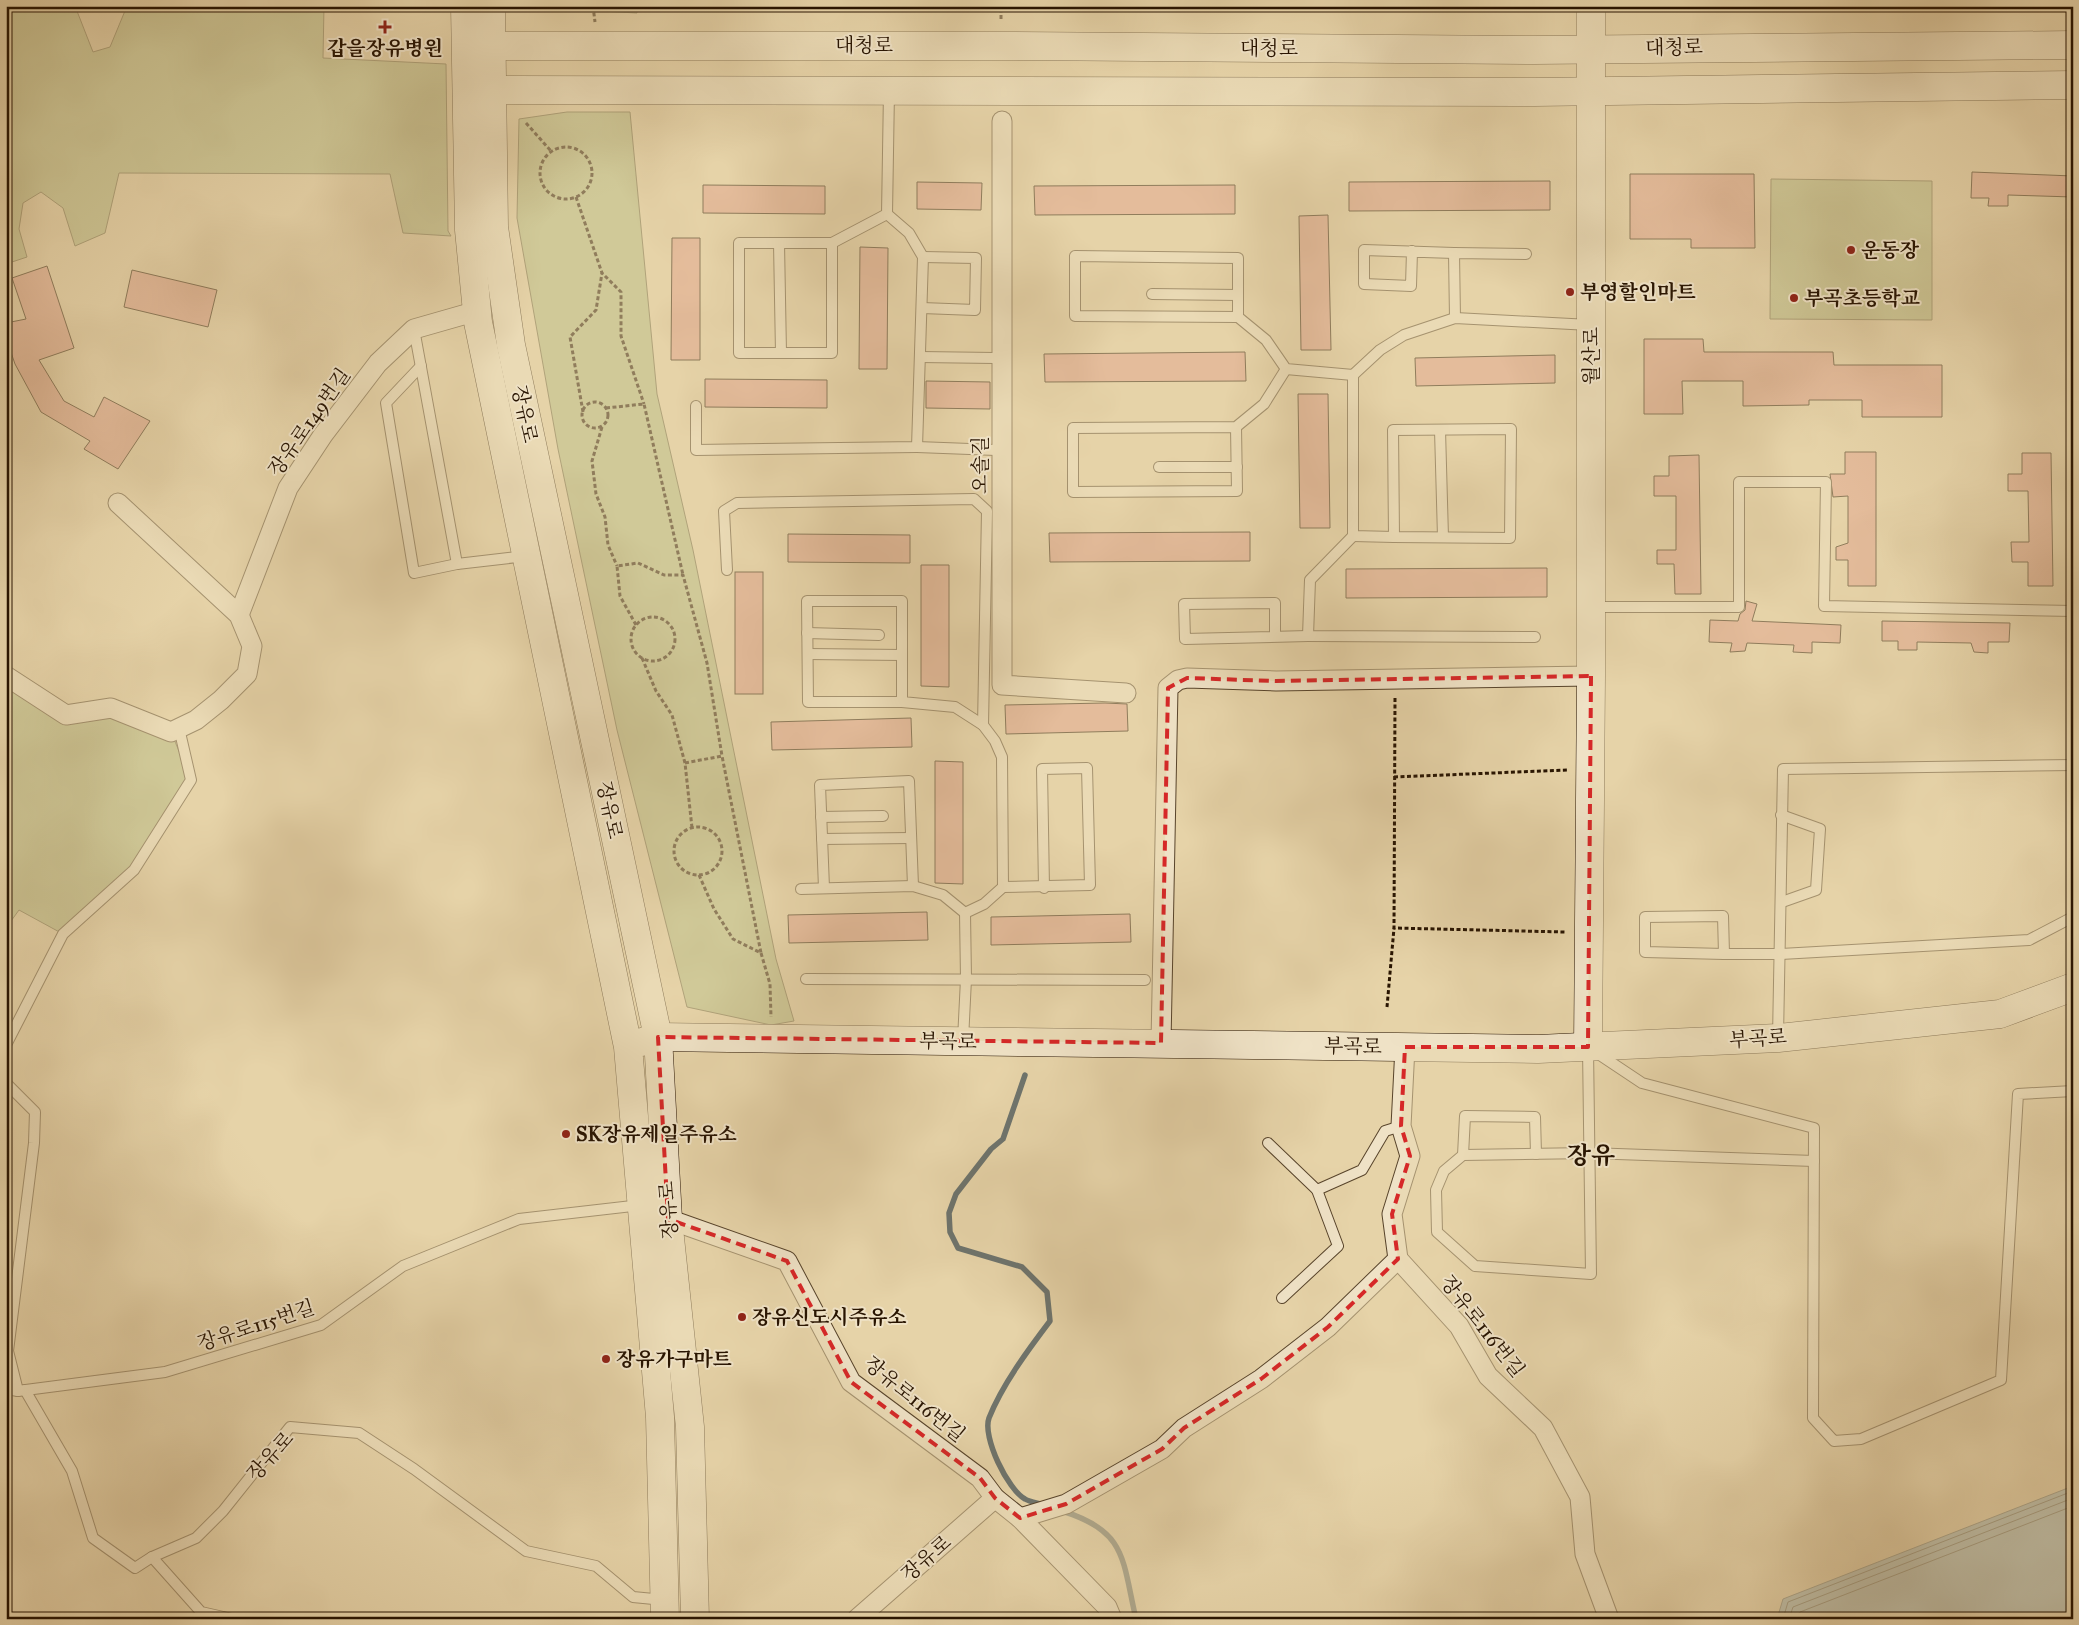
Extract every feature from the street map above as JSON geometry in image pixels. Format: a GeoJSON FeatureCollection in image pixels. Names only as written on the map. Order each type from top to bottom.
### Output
{"type":"FeatureCollection","features":[{"type":"Feature","properties":{"kind":"main road","name":"장유로"},"geometry":{"type":"LineString","coordinates":[[465,6],[479,46],[480,90],[494,227],[511,344],[658,1037],[655,1212],[665,1609]]}},
{"type":"Feature","properties":{"kind":"main road","name":"장유로"},"geometry":{"type":"LineString","coordinates":[[479,46],[491,6]]}},
{"type":"Feature","properties":{"kind":"main road","name":"월산로"},"geometry":{"type":"LineString","coordinates":[[1588,1047],[1591,676],[1592,6]]}},
{"type":"Feature","properties":{"kind":"main road","name":"대청로"},"geometry":{"type":"LineString","coordinates":[[479,46],[1591,50],[1643,47],[2073,45]]}},
{"type":"Feature","properties":{"kind":"main road"},"geometry":{"type":"LineString","coordinates":[[480,90],[1591,91],[2073,85]]}},
{"type":"Feature","properties":{"kind":"main road","name":"장유로"},"geometry":{"type":"LineString","coordinates":[[480,90],[469,230],[477,311],[628,1047],[690,1427],[695,1619]]}},
{"type":"Feature","properties":{"kind":"main road","name":"부곡로"},"geometry":{"type":"LineString","coordinates":[[628,1047],[658,1037],[1405,1047],[1588,1047],[1778,1038],[2000,1014],[2073,987]]}},
{"type":"Feature","properties":{"kind":"street","name":"오솔길"},"geometry":{"type":"LineString","coordinates":[[1002,121],[1002,685],[1126,693]]}},
{"type":"Feature","properties":{"kind":"street","name":"장유로149번길"},"geometry":{"type":"LineString","coordinates":[[239,615],[288,488],[322,435],[378,363],[414,329],[477,311]]}},
{"type":"Feature","properties":{"kind":"street"},"geometry":{"type":"LineString","coordinates":[[6,676],[66,715],[111,708],[171,732],[196,720],[247,674],[252,646],[239,615],[118,502]]}},
{"type":"Feature","properties":{"kind":"street"},"geometry":{"type":"LineString","coordinates":[[1161,1043],[1168,688],[1178,680],[1187,678],[1276,681],[1591,676]]}},
{"type":"Feature","properties":{"kind":"street"},"geometry":{"type":"LineString","coordinates":[[1020,1518],[1066,1504],[1162,1449],[1184,1428],[1261,1379],[1328,1327],[1398,1259],[1392,1214],[1397,1191],[1410,1156],[1401,1126],[1405,1047]]}},
{"type":"Feature","properties":{"kind":"street","name":"장유로116번길"},"geometry":{"type":"LineString","coordinates":[[655,1212],[787,1261],[851,1382],[980,1478],[995,1498],[1020,1518],[1107,1607],[1112,1619]]}},
{"type":"Feature","properties":{"kind":"street","name":"장유로116번길"},"geometry":{"type":"LineString","coordinates":[[1398,1259],[1459,1326],[1488,1376],[1543,1428],[1580,1497],[1586,1554],[1608,1619]]}},
{"type":"Feature","properties":{"kind":"street","name":"장유로"},"geometry":{"type":"LineString","coordinates":[[857,1619],[995,1498]]}},
{"type":"Feature","properties":{"kind":"lane"},"geometry":{"type":"LineString","coordinates":[[889,90],[888,214],[909,233],[923,256],[917,447]]}},
{"type":"Feature","properties":{"kind":"lane"},"geometry":{"type":"LineString","coordinates":[[832,243],[832,354],[739,353],[739,243],[832,243],[888,214]]}},
{"type":"Feature","properties":{"kind":"lane"},"geometry":{"type":"LineString","coordinates":[[779,243],[781,353]]}},
{"type":"Feature","properties":{"kind":"lane"},"geometry":{"type":"LineString","coordinates":[[1412,250],[1410,286],[1364,284],[1364,250],[1412,250],[1454,253],[1526,254]]}},
{"type":"Feature","properties":{"kind":"lane"},"geometry":{"type":"LineString","coordinates":[[1454,253],[1455,318]]}},
{"type":"Feature","properties":{"kind":"lane"},"geometry":{"type":"LineString","coordinates":[[922,308],[974,310],[976,258],[923,256]]}},
{"type":"Feature","properties":{"kind":"lane"},"geometry":{"type":"LineString","coordinates":[[1238,317],[1238,258],[1076,256],[1075,316],[1238,317],[1266,340],[1286,369]]}},
{"type":"Feature","properties":{"kind":"lane"},"geometry":{"type":"LineString","coordinates":[[1152,294],[1238,295]]}},
{"type":"Feature","properties":{"kind":"lane"},"geometry":{"type":"LineString","coordinates":[[1308,636],[1310,580],[1353,536],[1353,375],[1380,350],[1404,335],[1455,318],[1591,325]]}},
{"type":"Feature","properties":{"kind":"lane"},"geometry":{"type":"LineString","coordinates":[[414,329],[457,564]]}},
{"type":"Feature","properties":{"kind":"lane"},"geometry":{"type":"LineString","coordinates":[[920,357],[995,358]]}},
{"type":"Feature","properties":{"kind":"lane"},"geometry":{"type":"LineString","coordinates":[[421,366],[386,403],[414,573],[457,564],[526,556]]}},
{"type":"Feature","properties":{"kind":"lane"},"geometry":{"type":"LineString","coordinates":[[1286,369],[1353,375]]}},
{"type":"Feature","properties":{"kind":"lane"},"geometry":{"type":"LineString","coordinates":[[1236,427],[1237,491],[1073,492],[1073,428],[1236,427],[1264,404],[1286,369]]}},
{"type":"Feature","properties":{"kind":"lane"},"geometry":{"type":"LineString","coordinates":[[696,406],[696,450],[917,447],[996,450]]}},
{"type":"Feature","properties":{"kind":"lane"},"geometry":{"type":"LineString","coordinates":[[1353,536],[1394,537],[1510,538],[1511,429],[1393,430],[1394,537]]}},
{"type":"Feature","properties":{"kind":"lane"},"geometry":{"type":"LineString","coordinates":[[1440,430],[1443,537]]}},
{"type":"Feature","properties":{"kind":"lane"},"geometry":{"type":"LineString","coordinates":[[1159,467],[1236,467]]}},
{"type":"Feature","properties":{"kind":"lane"},"geometry":{"type":"LineString","coordinates":[[1591,607],[1739,607],[1739,482],[1826,482],[1824,606],[2073,611]]}},
{"type":"Feature","properties":{"kind":"lane"},"geometry":{"type":"LineString","coordinates":[[726,570],[724,511],[737,503],[974,499],[987,512],[982,725]]}},
{"type":"Feature","properties":{"kind":"lane"},"geometry":{"type":"LineString","coordinates":[[902,702],[902,601],[807,601],[808,702],[902,702],[955,708],[982,725],[995,742],[1002,757],[1003,887]]}},
{"type":"Feature","properties":{"kind":"lane"},"geometry":{"type":"LineString","coordinates":[[1275,637],[1275,603],[1184,604],[1185,638],[1275,637],[1308,636],[1535,637]]}},
{"type":"Feature","properties":{"kind":"lane"},"geometry":{"type":"LineString","coordinates":[[807,633],[878,635]]}},
{"type":"Feature","properties":{"kind":"lane"},"geometry":{"type":"LineString","coordinates":[[808,654],[902,655]]}},
{"type":"Feature","properties":{"kind":"lane"},"geometry":{"type":"LineString","coordinates":[[6,1045],[64,934],[134,870],[191,780],[179,728]]}},
{"type":"Feature","properties":{"kind":"lane"},"geometry":{"type":"LineString","coordinates":[[1778,1038],[1783,769],[2073,765]]}},
{"type":"Feature","properties":{"kind":"lane"},"geometry":{"type":"LineString","coordinates":[[965,912],[984,904],[1003,887],[1044,888],[1090,886],[1088,768],[1042,769],[1044,888]]}},
{"type":"Feature","properties":{"kind":"lane"},"geometry":{"type":"LineString","coordinates":[[824,888],[820,785],[909,782],[913,886]]}},
{"type":"Feature","properties":{"kind":"lane"},"geometry":{"type":"LineString","coordinates":[[1781,815],[1820,829],[1816,890],[1782,902]]}},
{"type":"Feature","properties":{"kind":"lane"},"geometry":{"type":"LineString","coordinates":[[821,817],[883,816]]}},
{"type":"Feature","properties":{"kind":"lane"},"geometry":{"type":"LineString","coordinates":[[822,839],[911,838]]}},
{"type":"Feature","properties":{"kind":"lane"},"geometry":{"type":"LineString","coordinates":[[801,889],[913,886],[942,895],[965,912]]}},
{"type":"Feature","properties":{"kind":"lane"},"geometry":{"type":"LineString","coordinates":[[963,1041],[966,979],[965,912]]}},
{"type":"Feature","properties":{"kind":"lane"},"geometry":{"type":"LineString","coordinates":[[1724,954],[1723,916],[1645,918],[1646,952],[1724,954],[1781,954],[2028,940],[2073,917]]}},
{"type":"Feature","properties":{"kind":"lane"},"geometry":{"type":"LineString","coordinates":[[806,979],[1145,980]]}},
{"type":"Feature","properties":{"kind":"lane"},"geometry":{"type":"LineString","coordinates":[[1588,1047],[1589,1153],[1592,1274],[1475,1266],[1438,1232],[1436,1190],[1444,1171],[1463,1155],[1589,1153],[1814,1161]]}},
{"type":"Feature","properties":{"kind":"lane"},"geometry":{"type":"LineString","coordinates":[[1588,1047],[1642,1083],[1814,1128],[1812,1418],[1834,1441],[1861,1439],[2001,1380],[2018,1094],[2073,1091]]}},
{"type":"Feature","properties":{"kind":"lane"},"geometry":{"type":"LineString","coordinates":[[6,1083],[35,1112],[34,1143],[8,1351],[22,1390],[72,1471],[93,1538],[136,1568],[152,1557],[201,1612],[232,1619]]}},
{"type":"Feature","properties":{"kind":"lane"},"geometry":{"type":"LineString","coordinates":[[1463,1155],[1465,1116],[1535,1117],[1536,1154]]}},
{"type":"Feature","properties":{"kind":"lane"},"geometry":{"type":"LineString","coordinates":[[1317,1190],[1362,1170],[1385,1131],[1401,1126]]}},
{"type":"Feature","properties":{"kind":"lane"},"geometry":{"type":"LineString","coordinates":[[1268,1143],[1317,1190],[1338,1246],[1282,1298]]}},
{"type":"Feature","properties":{"kind":"lane","name":"장유로115번길"},"geometry":{"type":"LineString","coordinates":[[6,1389],[22,1390],[165,1372],[321,1326],[403,1266],[519,1219],[655,1212]]}},
{"type":"Feature","properties":{"kind":"lane","name":"장유로"},"geometry":{"type":"LineString","coordinates":[[152,1557],[196,1538],[223,1511],[290,1427],[359,1433],[414,1469],[526,1551],[596,1566],[633,1597],[665,1609]]}},
{"type":"Feature","properties":{"kind":"path"},"geometry":{"type":"LineString","coordinates":[[593,6],[595,22]]}},
{"type":"Feature","properties":{"kind":"path"},"geometry":{"type":"LineString","coordinates":[[1001,6],[1001,20]]}},
{"type":"Feature","properties":{"kind":"path"},"geometry":{"type":"LineString","coordinates":[[526,123],[551,151]]}},
{"type":"Feature","properties":{"kind":"path"},"geometry":{"type":"LineString","coordinates":[[568,147],[583,154],[589,160],[592,178],[583,192],[576,197],[559,198],[545,189],[541,181],[541,164],[551,151],[568,147]]}},
{"type":"Feature","properties":{"kind":"path"},"geometry":{"type":"LineString","coordinates":[[576,197],[602,273],[621,292],[620,336],[644,404],[683,575],[707,663],[722,756],[761,953],[770,984],[771,1017]]}},
{"type":"Feature","properties":{"kind":"path"},"geometry":{"type":"LineString","coordinates":[[602,273],[596,310],[570,337],[583,420],[589,427],[602,427]]}},
{"type":"Feature","properties":{"kind":"path"},"geometry":{"type":"LineString","coordinates":[[583,412],[591,403],[600,403],[606,408],[608,416],[602,427],[592,461],[596,494],[605,517],[608,545],[617,566],[620,596],[636,625]]}},
{"type":"Feature","properties":{"kind":"path"},"geometry":{"type":"LineString","coordinates":[[606,408],[644,404]]}},
{"type":"Feature","properties":{"kind":"path"},"geometry":{"type":"LineString","coordinates":[[617,566],[638,563],[664,575],[683,575]]}},
{"type":"Feature","properties":{"kind":"path"},"geometry":{"type":"LineString","coordinates":[[642,658],[662,659],[672,649],[675,636],[673,629],[662,619],[648,618],[636,625],[631,639],[633,646],[642,658],[656,691],[672,715],[686,764],[692,828]]}},
{"type":"Feature","properties":{"kind":"path"},"geometry":{"type":"LineString","coordinates":[[1387,1007],[1394,928],[1395,679]]}},
{"type":"Feature","properties":{"kind":"path"},"geometry":{"type":"LineString","coordinates":[[686,764],[722,756]]}},
{"type":"Feature","properties":{"kind":"path"},"geometry":{"type":"LineString","coordinates":[[1394,777],[1568,770]]}},
{"type":"Feature","properties":{"kind":"path"},"geometry":{"type":"LineString","coordinates":[[692,828],[708,829],[714,834],[722,848],[719,863],[714,869],[699,875],[684,870],[675,858],[675,843],[685,830],[692,828]]}},
{"type":"Feature","properties":{"kind":"path"},"geometry":{"type":"LineString","coordinates":[[699,875],[714,909],[733,939],[761,953]]}},
{"type":"Feature","properties":{"kind":"path"},"geometry":{"type":"LineString","coordinates":[[1394,928],[1565,932]]}},
{"type":"Feature","properties":{"kind":"highlighted area"},"geometry":{"type":"Polygon","coordinates":[[[1591,676],[1588,1047],[1405,1047],[1401,1126],[1410,1156],[1392,1214],[1398,1259],[1328,1327],[1261,1379],[1184,1428],[1162,1449],[1066,1504],[1020,1518],[995,1498],[980,1478],[851,1382],[787,1261],[668,1219],[658,1037],[1161,1043],[1168,688],[1187,678],[1276,681],[1591,676]]]}},
{"type":"Feature","properties":{"kind":"green space"},"geometry":{"type":"Polygon","coordinates":[[[6,6],[75,6],[93,52],[110,47],[127,6],[324,6],[323,58],[446,64],[448,231],[451,236],[403,233],[390,174],[119,173],[105,233],[75,246],[63,208],[41,192],[23,203],[19,229],[27,257],[6,264],[6,6]]]}},
{"type":"Feature","properties":{"kind":"green space"},"geometry":{"type":"Polygon","coordinates":[[[637,6],[637,13],[527,7],[637,6]]]}},
{"type":"Feature","properties":{"kind":"green space"},"geometry":{"type":"Polygon","coordinates":[[[989,6],[1017,6],[1017,10],[989,11],[989,6]]]}},
{"type":"Feature","properties":{"kind":"green space"},"geometry":{"type":"Polygon","coordinates":[[[567,112],[630,112],[657,394],[693,550],[776,959],[794,1021],[771,1025],[687,1007],[617,730],[558,449],[517,218],[519,119],[567,112]]]}},
{"type":"Feature","properties":{"kind":"green space","name":"운동장"},"geometry":{"type":"Polygon","coordinates":[[[1771,179],[1932,181],[1932,320],[1770,319],[1771,179]]]}},
{"type":"Feature","properties":{"kind":"green space"},"geometry":{"type":"Polygon","coordinates":[[[6,676],[66,715],[111,708],[171,732],[191,780],[134,870],[63,934],[19,910],[6,928],[6,676]]]}},
{"type":"Feature","properties":{"kind":"water"},"geometry":{"type":"Polygon","coordinates":[[[2073,1486],[2073,1619],[1777,1619],[1783,1599],[2073,1486]]]}},
{"type":"Feature","properties":{"kind":"building"},"geometry":{"type":"Polygon","coordinates":[[[1972,172],[2073,176],[2073,197],[2008,195],[2008,206],[1988,206],[1989,198],[1971,198],[1972,172]]]}},
{"type":"Feature","properties":{"kind":"building"},"geometry":{"type":"Polygon","coordinates":[[[1630,174],[1754,174],[1755,248],[1691,248],[1691,239],[1630,239],[1630,174]]]}},
{"type":"Feature","properties":{"kind":"building"},"geometry":{"type":"Polygon","coordinates":[[[1550,181],[1550,210],[1349,211],[1349,182],[1550,181]]]}},
{"type":"Feature","properties":{"kind":"building"},"geometry":{"type":"Polygon","coordinates":[[[917,182],[982,183],[981,210],[917,209],[917,182]]]}},
{"type":"Feature","properties":{"kind":"building"},"geometry":{"type":"Polygon","coordinates":[[[703,185],[825,186],[825,214],[703,213],[703,185]]]}},
{"type":"Feature","properties":{"kind":"building"},"geometry":{"type":"Polygon","coordinates":[[[1235,185],[1235,214],[1035,215],[1034,186],[1235,185]]]}},
{"type":"Feature","properties":{"kind":"building"},"geometry":{"type":"Polygon","coordinates":[[[1328,215],[1331,350],[1301,350],[1299,216],[1328,215]]]}},
{"type":"Feature","properties":{"kind":"building"},"geometry":{"type":"Polygon","coordinates":[[[672,238],[700,238],[700,360],[671,360],[672,238]]]}},
{"type":"Feature","properties":{"kind":"building"},"geometry":{"type":"Polygon","coordinates":[[[860,247],[888,248],[887,369],[859,369],[860,247]]]}},
{"type":"Feature","properties":{"kind":"building"},"geometry":{"type":"Polygon","coordinates":[[[47,266],[74,348],[39,360],[64,401],[94,417],[104,397],[150,421],[118,469],[84,449],[90,441],[41,412],[15,364],[6,338],[6,323],[26,319],[12,278],[47,266]]]}},
{"type":"Feature","properties":{"kind":"building"},"geometry":{"type":"Polygon","coordinates":[[[132,270],[217,290],[208,327],[124,307],[132,270]]]}},
{"type":"Feature","properties":{"kind":"building"},"geometry":{"type":"Polygon","coordinates":[[[1644,339],[1703,339],[1704,352],[1833,352],[1834,365],[1942,365],[1942,417],[1862,417],[1862,400],[1809,400],[1809,405],[1743,406],[1743,381],[1682,381],[1683,414],[1644,414],[1644,339]]]}},
{"type":"Feature","properties":{"kind":"building"},"geometry":{"type":"Polygon","coordinates":[[[1245,352],[1246,381],[1045,382],[1044,354],[1245,352]]]}},
{"type":"Feature","properties":{"kind":"building"},"geometry":{"type":"Polygon","coordinates":[[[1555,355],[1555,383],[1416,386],[1415,358],[1555,355]]]}},
{"type":"Feature","properties":{"kind":"building"},"geometry":{"type":"Polygon","coordinates":[[[705,379],[827,380],[827,408],[705,407],[705,379]]]}},
{"type":"Feature","properties":{"kind":"building"},"geometry":{"type":"Polygon","coordinates":[[[926,381],[990,382],[990,409],[926,408],[926,381]]]}},
{"type":"Feature","properties":{"kind":"building"},"geometry":{"type":"Polygon","coordinates":[[[1298,394],[1328,394],[1330,528],[1300,528],[1298,394]]]}},
{"type":"Feature","properties":{"kind":"building"},"geometry":{"type":"Polygon","coordinates":[[[1845,452],[1876,452],[1876,586],[1848,586],[1848,560],[1836,560],[1836,547],[1848,543],[1848,496],[1833,497],[1830,474],[1845,474],[1845,452]]]}},
{"type":"Feature","properties":{"kind":"building"},"geometry":{"type":"Polygon","coordinates":[[[2022,453],[2051,453],[2053,586],[2028,586],[2028,562],[2012,562],[2011,542],[2029,542],[2028,491],[2008,491],[2008,474],[2022,474],[2022,453]]]}},
{"type":"Feature","properties":{"kind":"building"},"geometry":{"type":"Polygon","coordinates":[[[1699,455],[1701,594],[1675,594],[1674,564],[1657,564],[1657,550],[1676,550],[1676,496],[1654,496],[1654,476],[1669,476],[1669,456],[1699,455]]]}},
{"type":"Feature","properties":{"kind":"building"},"geometry":{"type":"Polygon","coordinates":[[[1250,532],[1250,561],[1050,562],[1049,533],[1250,532]]]}},
{"type":"Feature","properties":{"kind":"building"},"geometry":{"type":"Polygon","coordinates":[[[788,534],[910,535],[910,563],[788,562],[788,534]]]}},
{"type":"Feature","properties":{"kind":"building"},"geometry":{"type":"Polygon","coordinates":[[[921,565],[949,565],[949,687],[921,686],[921,565]]]}},
{"type":"Feature","properties":{"kind":"building"},"geometry":{"type":"Polygon","coordinates":[[[1547,568],[1547,597],[1346,598],[1346,569],[1547,568]]]}},
{"type":"Feature","properties":{"kind":"building"},"geometry":{"type":"Polygon","coordinates":[[[735,572],[763,572],[763,694],[735,694],[735,572]]]}},
{"type":"Feature","properties":{"kind":"building"},"geometry":{"type":"Polygon","coordinates":[[[1746,601],[1757,604],[1752,621],[1841,625],[1840,643],[1812,642],[1812,653],[1793,652],[1794,645],[1747,643],[1745,651],[1730,652],[1732,643],[1709,642],[1710,620],[1738,621],[1740,614],[1745,610],[1746,601]]]}},
{"type":"Feature","properties":{"kind":"building"},"geometry":{"type":"Polygon","coordinates":[[[1882,621],[2010,623],[2009,642],[1988,642],[1988,653],[1974,652],[1971,643],[1917,642],[1917,650],[1898,650],[1898,641],[1882,641],[1882,621]]]}},
{"type":"Feature","properties":{"kind":"building"},"geometry":{"type":"Polygon","coordinates":[[[1127,704],[1128,731],[1006,734],[1005,705],[1127,704]]]}},
{"type":"Feature","properties":{"kind":"building"},"geometry":{"type":"Polygon","coordinates":[[[911,718],[912,747],[772,750],[771,722],[911,718]]]}},
{"type":"Feature","properties":{"kind":"building"},"geometry":{"type":"Polygon","coordinates":[[[935,761],[963,762],[963,884],[935,883],[935,761]]]}},
{"type":"Feature","properties":{"kind":"building"},"geometry":{"type":"Polygon","coordinates":[[[927,912],[928,940],[789,943],[788,915],[927,912]]]}},
{"type":"Feature","properties":{"kind":"building"},"geometry":{"type":"Polygon","coordinates":[[[1130,914],[1131,942],[991,945],[991,917],[1130,914]]]}},
{"type":"Feature","properties":{"kind":"waterway"},"geometry":{"type":"LineString","coordinates":[[1025,1075],[1003,1139],[991,1149],[956,1194],[949,1213],[950,1232],[958,1248],[1022,1267],[1047,1292],[1050,1321],[1008,1380],[994,1406],[989,1418],[988,1427],[993,1450],[1011,1485],[1025,1499],[1044,1505]]}},
{"type":"Feature","properties":{"kind":"waterway"},"geometry":{"type":"LineString","coordinates":[[1062,1511],[1083,1519],[1099,1528],[1110,1538],[1124,1564],[1136,1619]]}},
{"type":"Feature","properties":{"kind":"place","name":"갑을장유병원"},"geometry":{"type":"Point","coordinates":[385,27]}},
{"type":"Feature","properties":{"kind":"place","name":"운동장"},"geometry":{"type":"Point","coordinates":[1851,250]}},
{"type":"Feature","properties":{"kind":"place","name":"부영할인마트"},"geometry":{"type":"Point","coordinates":[1570,292]}},
{"type":"Feature","properties":{"kind":"place","name":"부곡초등학교"},"geometry":{"type":"Point","coordinates":[1794,298]}},
{"type":"Feature","properties":{"kind":"place","name":"SK장유제일주유소"},"geometry":{"type":"Point","coordinates":[566,1134]}},
{"type":"Feature","properties":{"kind":"place","name":"장유신도시주유소"},"geometry":{"type":"Point","coordinates":[742,1317]}},
{"type":"Feature","properties":{"kind":"place","name":"장유가구마트"},"geometry":{"type":"Point","coordinates":[606,1359]}},
{"type":"Feature","properties":{"kind":"district","name":"장유"},"geometry":{"type":"Point","coordinates":[1591,1155]}}]}
